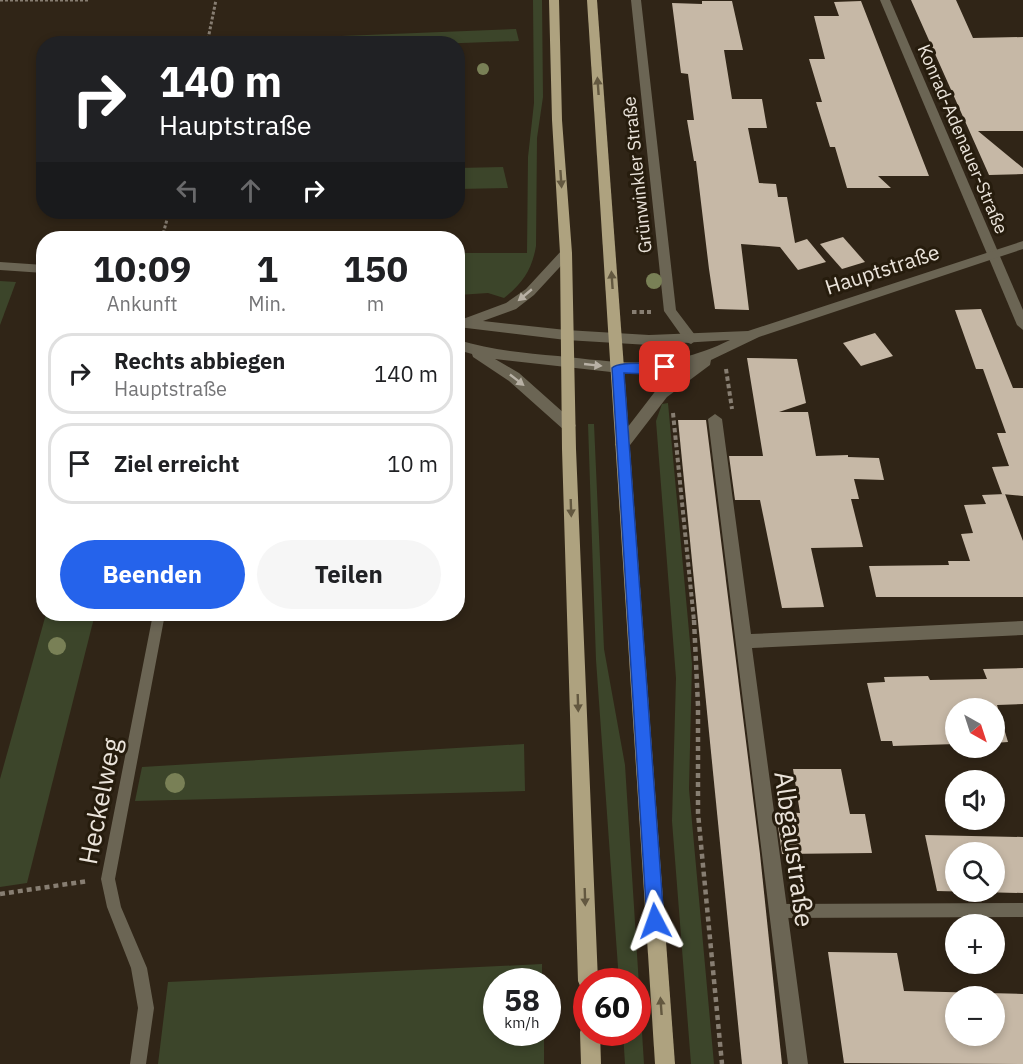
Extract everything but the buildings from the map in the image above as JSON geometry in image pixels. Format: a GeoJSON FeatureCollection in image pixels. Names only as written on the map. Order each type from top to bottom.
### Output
{"type":"FeatureCollection","features":[{"type":"Feature","properties":{"kind":"main road"},"geometry":{"type":"LineString","coordinates":[[554,0],[557,120],[566,253],[566,335],[569,363],[569,426],[588,968]]}},
{"type":"Feature","properties":{"kind":"main road"},"geometry":{"type":"LineString","coordinates":[[592,0],[665,1064]]}},
{"type":"Feature","properties":{"kind":"main road"},"geometry":{"type":"LineString","coordinates":[[590,1046],[591,1064]]}},
{"type":"Feature","properties":{"kind":"street","name":"Grünwinkler Straße"},"geometry":{"type":"LineString","coordinates":[[636,0],[670,311],[691,339]]}},
{"type":"Feature","properties":{"kind":"street","name":"Konrad-Adenauer-Straße"},"geometry":{"type":"LineString","coordinates":[[885,0],[1023,325]]}},
{"type":"Feature","properties":{"kind":"street","name":"Hauptstraße"},"geometry":{"type":"LineString","coordinates":[[465,347],[618,368],[647,369],[683,364],[717,353],[754,333],[1023,245]]}},
{"type":"Feature","properties":{"kind":"street"},"geometry":{"type":"LineString","coordinates":[[465,321],[511,306],[530,292],[566,253]]}},
{"type":"Feature","properties":{"kind":"street"},"geometry":{"type":"LineString","coordinates":[[0,266],[36,268]]}},
{"type":"Feature","properties":{"kind":"street","name":"Hauptstraße"},"geometry":{"type":"LineString","coordinates":[[465,324],[616,339],[691,339],[754,333]]}},
{"type":"Feature","properties":{"kind":"street"},"geometry":{"type":"LineString","coordinates":[[465,349],[514,377],[569,426]]}},
{"type":"Feature","properties":{"kind":"street"},"geometry":{"type":"LineString","coordinates":[[622,445],[662,393],[717,353]]}},
{"type":"Feature","properties":{"kind":"street","name":"Albgaustraße"},"geometry":{"type":"LineString","coordinates":[[715,419],[798,1064]]}},
{"type":"Feature","properties":{"kind":"street"},"geometry":{"type":"LineString","coordinates":[[742,641],[1023,628]]}},
{"type":"Feature","properties":{"kind":"lane","name":"Heckelweg"},"geometry":{"type":"LineString","coordinates":[[138,1064],[146,1008],[139,968],[114,907],[108,879],[158,621]]}},
{"type":"Feature","properties":{"kind":"lane"},"geometry":{"type":"LineString","coordinates":[[777,911],[1023,910]]}},
{"type":"Feature","properties":{"kind":"path"},"geometry":{"type":"LineString","coordinates":[[0,0],[89,0]]}},
{"type":"Feature","properties":{"kind":"path"},"geometry":{"type":"LineString","coordinates":[[209,36],[216,0]]}},
{"type":"Feature","properties":{"kind":"path"},"geometry":{"type":"LineString","coordinates":[[715,419],[734,419],[726,367],[717,353]]}},
{"type":"Feature","properties":{"kind":"path"},"geometry":{"type":"LineString","coordinates":[[662,393],[672,400],[697,623],[698,813],[722,1064]]}},
{"type":"Feature","properties":{"kind":"path"},"geometry":{"type":"LineString","coordinates":[[0,894],[108,879]]}},
{"type":"Feature","properties":{"kind":"green space"},"geometry":{"type":"Polygon","coordinates":[[[533,0],[542,0],[543,97],[537,138],[534,255],[525,276],[504,298],[488,293],[465,295],[465,253],[527,253],[528,157],[534,103],[533,0]]]}},
{"type":"Feature","properties":{"kind":"green space"},"geometry":{"type":"Polygon","coordinates":[[[516,29],[519,41],[465,43],[465,36],[339,36],[516,29]]]}},
{"type":"Feature","properties":{"kind":"green space"},"geometry":{"type":"Polygon","coordinates":[[[503,167],[508,188],[465,189],[465,168],[503,167]]]}},
{"type":"Feature","properties":{"kind":"green space"},"geometry":{"type":"Polygon","coordinates":[[[0,281],[16,282],[0,325],[0,281]]]}},
{"type":"Feature","properties":{"kind":"green space"},"geometry":{"type":"Polygon","coordinates":[[[668,403],[692,664],[689,789],[714,1064],[691,1064],[672,821],[676,678],[656,421],[662,404],[668,403]]]}},
{"type":"Feature","properties":{"kind":"green space"},"geometry":{"type":"Polygon","coordinates":[[[588,424],[594,424],[604,649],[625,765],[638,968],[618,968],[596,660],[588,424]]]}},
{"type":"Feature","properties":{"kind":"green space"},"geometry":{"type":"Polygon","coordinates":[[[44,621],[93,621],[27,883],[0,887],[0,779],[44,621]]]}},
{"type":"Feature","properties":{"kind":"green space"},"geometry":{"type":"Polygon","coordinates":[[[524,744],[525,791],[135,801],[142,767],[524,744]]]}},
{"type":"Feature","properties":{"kind":"green space"},"geometry":{"type":"Polygon","coordinates":[[[542,964],[542,968],[483,968],[483,1046],[544,1046],[544,1064],[158,1064],[168,982],[542,964]]]}},
{"type":"Feature","properties":{"kind":"green space"},"geometry":{"type":"Polygon","coordinates":[[[624,1046],[643,1046],[644,1064],[625,1064],[624,1046]]]}},
{"type":"Feature","properties":{"kind":"route"},"geometry":{"type":"LineString","coordinates":[[655,921],[618,368],[665,367]]}}]}
